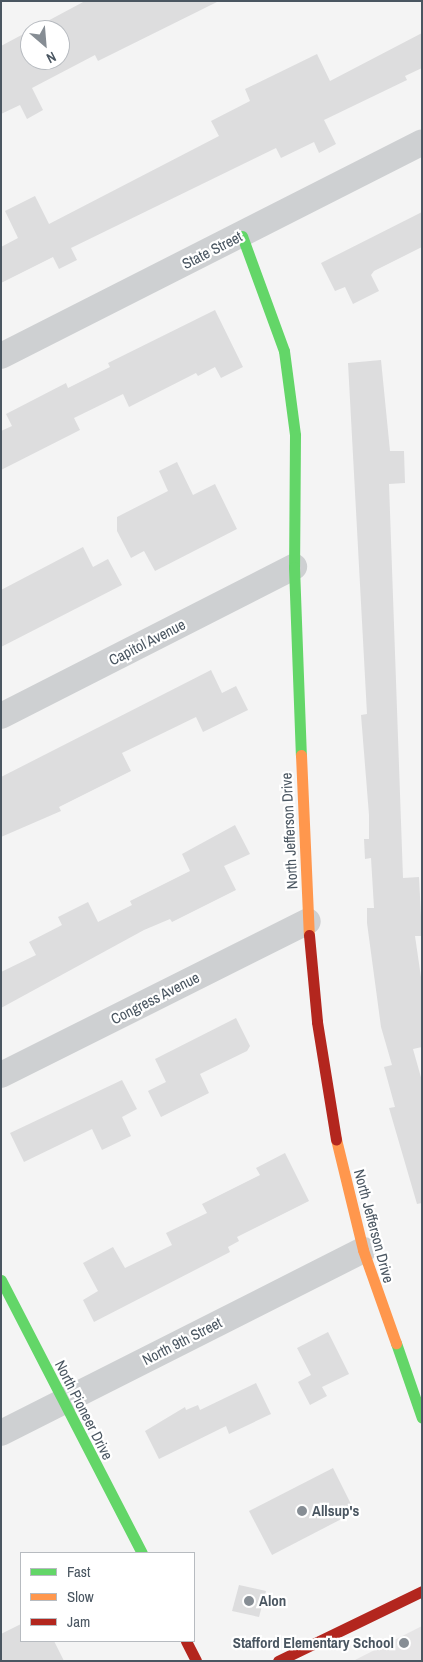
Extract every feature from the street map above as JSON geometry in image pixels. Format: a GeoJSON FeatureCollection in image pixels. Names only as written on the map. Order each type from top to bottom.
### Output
{"type":"FeatureCollection","features":[{"type":"Feature","properties":{"kind":"street","name":"State Street"},"geometry":{"type":"LineString","coordinates":[[1,356],[242,236],[422,142]]}},
{"type":"Feature","properties":{"kind":"street","name":"North Jefferson Drive"},"geometry":{"type":"LineString","coordinates":[[242,236],[284,351],[295,436],[294,567],[308,921],[316,1022],[330,1112],[363,1250],[422,1418]]}},
{"type":"Feature","properties":{"kind":"street","name":"Capitol Avenue"},"geometry":{"type":"LineString","coordinates":[[1,716],[294,567]]}},
{"type":"Feature","properties":{"kind":"street","name":"Congress Avenue"},"geometry":{"type":"LineString","coordinates":[[1,1075],[308,921]]}},
{"type":"Feature","properties":{"kind":"street","name":"North 9th Street"},"geometry":{"type":"LineString","coordinates":[[1,1433],[363,1250]]}},
{"type":"Feature","properties":{"kind":"street","name":"North Pioneer Drive"},"geometry":{"type":"LineString","coordinates":[[1,1280],[141,1552]]}},
{"type":"Feature","properties":{"kind":"street"},"geometry":{"type":"LineString","coordinates":[[278,1661],[422,1591]]}},
{"type":"Feature","properties":{"kind":"street"},"geometry":{"type":"LineString","coordinates":[[186,1642],[196,1661]]}},
{"type":"Feature","properties":{"kind":"shaded area","name":"Stafford Elementary School"},"geometry":{"type":"Polygon","coordinates":[[[422,1626],[422,1661],[353,1661],[422,1626]]]}},
{"type":"Feature","properties":{"kind":"building"},"geometry":{"type":"Polygon","coordinates":[[[85,1],[219,1],[98,61],[95,55],[70,68],[70,20],[50,20],[85,1]]]}},
{"type":"Feature","properties":{"kind":"building"},"geometry":{"type":"Polygon","coordinates":[[[422,33],[422,68],[405,76],[407,80],[324,120],[336,144],[319,153],[314,142],[281,158],[276,148],[71,248],[77,260],[59,269],[53,257],[1,283],[1,247],[18,238],[5,211],[35,196],[49,224],[219,136],[211,121],[250,101],[245,89],[317,54],[330,81],[422,33]]]}},
{"type":"Feature","properties":{"kind":"building"},"geometry":{"type":"Polygon","coordinates":[[[20,36],[20,70],[66,70],[32,88],[43,110],[27,119],[20,105],[1,114],[1,46],[20,36]]]}},
{"type":"Feature","properties":{"kind":"building"},"geometry":{"type":"Polygon","coordinates":[[[422,212],[422,247],[374,271],[371,275],[379,291],[353,304],[345,287],[335,291],[321,263],[422,212]]]}},
{"type":"Feature","properties":{"kind":"building"},"geometry":{"type":"Polygon","coordinates":[[[215,310],[243,367],[221,378],[215,367],[198,376],[196,373],[129,407],[123,394],[74,418],[80,430],[1,470],[1,431],[12,426],[6,414],[66,383],[68,388],[110,367],[108,363],[215,310]]]}},
{"type":"Feature","properties":{"kind":"building"},"geometry":{"type":"Polygon","coordinates":[[[381,360],[390,451],[404,451],[405,483],[389,484],[403,878],[419,877],[422,936],[415,936],[422,984],[422,1047],[413,1049],[422,1081],[422,1203],[417,1204],[389,1108],[395,1107],[384,1067],[392,1065],[381,1027],[367,923],[367,908],[374,908],[371,858],[365,859],[364,839],[369,839],[369,815],[361,715],[367,714],[348,363],[381,360]]]}},
{"type":"Feature","properties":{"kind":"building"},"geometry":{"type":"Polygon","coordinates":[[[177,462],[193,495],[215,484],[237,529],[155,571],[144,551],[131,558],[117,531],[117,517],[168,491],[159,471],[177,462]]]}},
{"type":"Feature","properties":{"kind":"building"},"geometry":{"type":"Polygon","coordinates":[[[83,547],[93,567],[108,559],[122,585],[1,647],[1,590],[83,547]]]}},
{"type":"Feature","properties":{"kind":"building"},"geometry":{"type":"Polygon","coordinates":[[[211,670],[222,693],[236,686],[248,710],[203,732],[196,717],[122,753],[131,771],[59,807],[61,811],[1,837],[1,777],[211,670]]]}},
{"type":"Feature","properties":{"kind":"building"},"geometry":{"type":"Polygon","coordinates":[[[235,825],[250,854],[224,866],[236,890],[172,922],[170,919],[144,930],[1,1008],[1,972],[36,955],[29,942],[62,925],[58,917],[88,902],[98,922],[132,905],[130,901],[190,871],[182,854],[235,825]]]}},
{"type":"Feature","properties":{"kind":"building"},"geometry":{"type":"Polygon","coordinates":[[[236,1018],[250,1046],[247,1051],[200,1074],[209,1093],[161,1117],[148,1091],[166,1082],[155,1059],[236,1018]]]}},
{"type":"Feature","properties":{"kind":"building"},"geometry":{"type":"Polygon","coordinates":[[[122,1080],[137,1109],[122,1117],[131,1136],[102,1150],[92,1129],[24,1162],[10,1133],[122,1080]]]}},
{"type":"Feature","properties":{"kind":"building"},"geometry":{"type":"Polygon","coordinates":[[[285,1153],[309,1201],[237,1237],[239,1241],[228,1247],[230,1252],[94,1322],[83,1300],[98,1291],[83,1263],[113,1247],[125,1268],[172,1245],[166,1233],[207,1213],[202,1204],[260,1175],[256,1168],[285,1153]]]}},
{"type":"Feature","properties":{"kind":"building"},"geometry":{"type":"Polygon","coordinates":[[[328,1332],[349,1374],[322,1387],[327,1396],[310,1405],[298,1382],[311,1375],[297,1348],[328,1332]]]}},
{"type":"Feature","properties":{"kind":"building"},"geometry":{"type":"Polygon","coordinates":[[[256,1383],[271,1414],[229,1434],[226,1426],[159,1459],[145,1431],[185,1407],[186,1410],[198,1405],[200,1410],[256,1383]]]}},
{"type":"Feature","properties":{"kind":"building","name":"Allsup's"},"geometry":{"type":"Polygon","coordinates":[[[333,1468],[355,1512],[272,1555],[249,1511],[333,1468]]]}},
{"type":"Feature","properties":{"kind":"building","name":"Alon"},"geometry":{"type":"Polygon","coordinates":[[[239,1585],[266,1591],[259,1617],[232,1611],[239,1585]]]}},
{"type":"Feature","properties":{"kind":"building"},"geometry":{"type":"Polygon","coordinates":[[[20,1624],[20,1642],[54,1642],[64,1661],[1,1661],[1,1634],[20,1624]]]}},
{"type":"Feature","properties":{"kind":"traffic: fast"},"geometry":{"type":"LineString","coordinates":[[242,236],[284,351],[295,435],[294,567],[301,755]]}},
{"type":"Feature","properties":{"kind":"traffic: fast"},"geometry":{"type":"LineString","coordinates":[[1,1280],[141,1552]]}},
{"type":"Feature","properties":{"kind":"traffic: fast"},"geometry":{"type":"LineString","coordinates":[[396,1343],[422,1418]]}},
{"type":"Feature","properties":{"kind":"traffic: slow"},"geometry":{"type":"LineString","coordinates":[[301,755],[309,935]]}},
{"type":"Feature","properties":{"kind":"traffic: slow"},"geometry":{"type":"LineString","coordinates":[[336,1139],[363,1250],[396,1343]]}},
{"type":"Feature","properties":{"kind":"traffic: jam"},"geometry":{"type":"LineString","coordinates":[[309,935],[317,1022],[336,1139]]}},
{"type":"Feature","properties":{"kind":"traffic: jam"},"geometry":{"type":"LineString","coordinates":[[278,1661],[422,1591]]}},
{"type":"Feature","properties":{"kind":"traffic: jam"},"geometry":{"type":"LineString","coordinates":[[186,1642],[196,1661]]}},
{"type":"Feature","properties":{"kind":"place","name":"Allsup's"},"geometry":{"type":"Point","coordinates":[302,1511]}},
{"type":"Feature","properties":{"kind":"place","name":"Alon"},"geometry":{"type":"Point","coordinates":[249,1601]}},
{"type":"Feature","properties":{"kind":"place","name":"Stafford Elementary School"},"geometry":{"type":"Point","coordinates":[404,1643]}}]}
